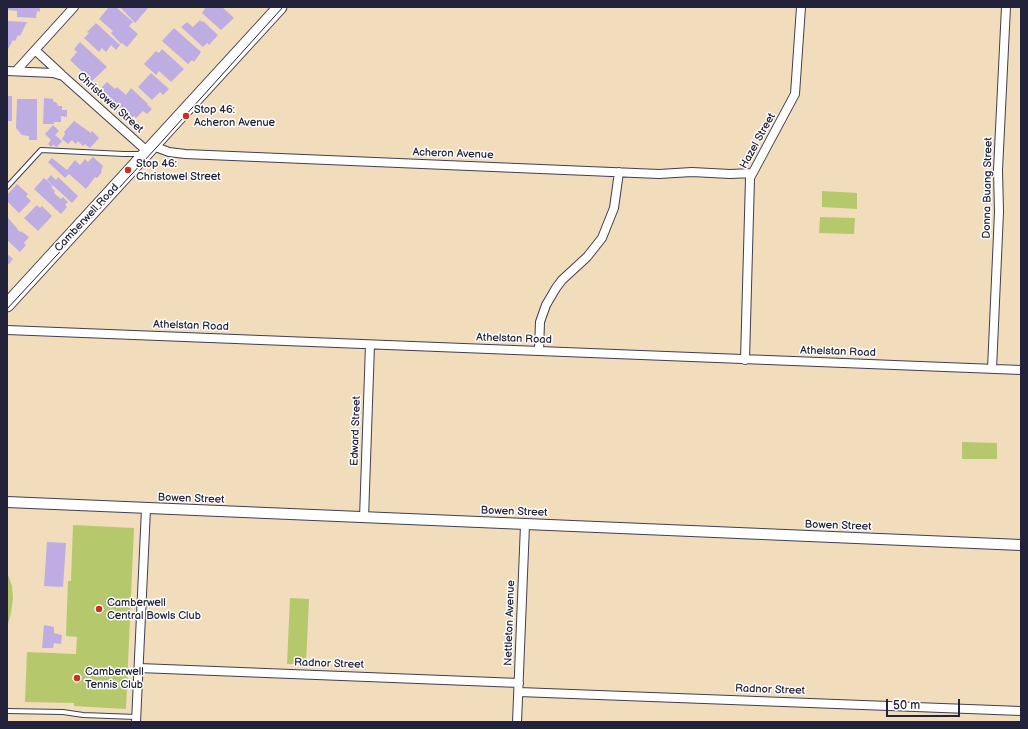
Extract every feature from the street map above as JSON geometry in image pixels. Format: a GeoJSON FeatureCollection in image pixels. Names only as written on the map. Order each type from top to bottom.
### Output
{"type":"FeatureCollection","features":[{"type":"Feature","properties":{"kind":"main road","name":"Camberwell Road"},"geometry":{"type":"LineString","coordinates":[[8,303],[280,7]]}},
{"type":"Feature","properties":{"kind":"street"},"geometry":{"type":"LineString","coordinates":[[16,72],[74,7]]}},
{"type":"Feature","properties":{"kind":"street","name":"Hazel Street"},"geometry":{"type":"LineString","coordinates":[[745,360],[749,185],[752,173],[795,94],[801,7]]}},
{"type":"Feature","properties":{"kind":"street","name":"Donna Buang Street"},"geometry":{"type":"LineString","coordinates":[[992,369],[998,212],[998,170],[1006,7]]}},
{"type":"Feature","properties":{"kind":"street"},"geometry":{"type":"LineString","coordinates":[[35,50],[63,76]]}},
{"type":"Feature","properties":{"kind":"street","name":"Christowel Street"},"geometry":{"type":"LineString","coordinates":[[7,71],[53,73],[63,76],[149,151]]}},
{"type":"Feature","properties":{"kind":"street","name":"Acheron Avenue"},"geometry":{"type":"LineString","coordinates":[[149,151],[185,154],[660,174],[679,172],[730,174],[752,173]]}},
{"type":"Feature","properties":{"kind":"street"},"geometry":{"type":"LineString","coordinates":[[539,352],[540,322],[546,305],[562,280],[587,257],[602,238],[614,208],[619,172]]}},
{"type":"Feature","properties":{"kind":"street","name":"Athelstan Road"},"geometry":{"type":"LineString","coordinates":[[7,330],[1021,370]]}},
{"type":"Feature","properties":{"kind":"street","name":"Edward Street"},"geometry":{"type":"LineString","coordinates":[[364,518],[370,345]]}},
{"type":"Feature","properties":{"kind":"street","name":"Bowen Street"},"geometry":{"type":"LineString","coordinates":[[7,502],[1021,545]]}},
{"type":"Feature","properties":{"kind":"street"},"geometry":{"type":"LineString","coordinates":[[136,720],[146,509]]}},
{"type":"Feature","properties":{"kind":"street","name":"Nettleton Avenue"},"geometry":{"type":"LineString","coordinates":[[517,722],[525,525]]}},
{"type":"Feature","properties":{"kind":"street","name":"Radnor Street"},"geometry":{"type":"LineString","coordinates":[[139,668],[519,683]]}},
{"type":"Feature","properties":{"kind":"street","name":"Radnor Street"},"geometry":{"type":"LineString","coordinates":[[519,692],[1021,711]]}},
{"type":"Feature","properties":{"kind":"lane"},"geometry":{"type":"LineString","coordinates":[[7,187],[41,150],[124,154],[149,151]]}},
{"type":"Feature","properties":{"kind":"lane"},"geometry":{"type":"LineString","coordinates":[[7,711],[63,712],[136,720]]}},
{"type":"Feature","properties":{"kind":"green space"},"geometry":{"type":"Polygon","coordinates":[[[822,191],[857,193],[857,209],[822,207],[822,191]]]}},
{"type":"Feature","properties":{"kind":"green space"},"geometry":{"type":"Polygon","coordinates":[[[820,217],[855,218],[854,234],[819,233],[820,217]]]}},
{"type":"Feature","properties":{"kind":"green space"},"geometry":{"type":"Polygon","coordinates":[[[962,442],[997,443],[997,459],[962,459],[962,442]]]}},
{"type":"Feature","properties":{"kind":"green space"},"geometry":{"type":"Polygon","coordinates":[[[73,525],[134,528],[126,709],[74,706],[74,703],[25,702],[27,652],[76,654],[77,637],[66,636],[68,581],[71,581],[73,525]]]}},
{"type":"Feature","properties":{"kind":"green space"},"geometry":{"type":"Polygon","coordinates":[[[7,572],[12,586],[13,598],[7,628],[7,572]]]}},
{"type":"Feature","properties":{"kind":"green space"},"geometry":{"type":"Polygon","coordinates":[[[290,598],[309,599],[306,664],[287,664],[290,598]]]}},
{"type":"Feature","properties":{"kind":"building"},"geometry":{"type":"Polygon","coordinates":[[[7,7],[40,7],[40,12],[37,11],[36,18],[17,17],[17,11],[7,10],[7,7]]]}},
{"type":"Feature","properties":{"kind":"building"},"geometry":{"type":"Polygon","coordinates":[[[109,7],[116,7],[133,22],[129,26],[138,34],[127,47],[122,43],[121,44],[111,33],[113,31],[99,19],[109,7]]]}},
{"type":"Feature","properties":{"kind":"building"},"geometry":{"type":"Polygon","coordinates":[[[120,7],[149,7],[135,23],[120,7]]]}},
{"type":"Feature","properties":{"kind":"building"},"geometry":{"type":"Polygon","coordinates":[[[206,7],[222,7],[234,18],[221,30],[202,13],[206,7]]]}},
{"type":"Feature","properties":{"kind":"building"},"geometry":{"type":"Polygon","coordinates":[[[200,20],[218,35],[209,45],[207,43],[203,47],[181,27],[187,22],[193,27],[200,20]]]}},
{"type":"Feature","properties":{"kind":"building"},"geometry":{"type":"Polygon","coordinates":[[[7,21],[27,22],[20,36],[18,35],[15,41],[13,40],[7,51],[7,21]]]}},
{"type":"Feature","properties":{"kind":"building"},"geometry":{"type":"Polygon","coordinates":[[[96,23],[120,45],[116,50],[111,45],[106,52],[102,48],[99,52],[84,38],[89,33],[87,32],[96,23]]]}},
{"type":"Feature","properties":{"kind":"building"},"geometry":{"type":"Polygon","coordinates":[[[174,28],[201,52],[194,62],[192,60],[188,64],[162,41],[174,28]]]}},
{"type":"Feature","properties":{"kind":"building"},"geometry":{"type":"Polygon","coordinates":[[[80,42],[107,67],[92,81],[70,60],[77,52],[74,49],[80,42]]]}},
{"type":"Feature","properties":{"kind":"building"},"geometry":{"type":"Polygon","coordinates":[[[162,49],[184,69],[171,82],[159,71],[156,75],[144,64],[156,51],[159,53],[162,49]]]}},
{"type":"Feature","properties":{"kind":"building"},"geometry":{"type":"Polygon","coordinates":[[[151,73],[169,89],[163,95],[160,92],[152,100],[138,87],[151,73]]]}},
{"type":"Feature","properties":{"kind":"building"},"geometry":{"type":"Polygon","coordinates":[[[107,82],[115,89],[117,87],[126,95],[131,88],[152,109],[147,114],[143,111],[136,118],[134,116],[132,118],[106,96],[107,94],[101,88],[107,82]]]}},
{"type":"Feature","properties":{"kind":"building"},"geometry":{"type":"Polygon","coordinates":[[[7,96],[12,96],[12,121],[7,121],[7,96]]]}},
{"type":"Feature","properties":{"kind":"building"},"geometry":{"type":"Polygon","coordinates":[[[44,98],[53,99],[58,106],[62,106],[62,110],[67,110],[67,117],[61,116],[61,122],[54,122],[54,124],[43,124],[44,98]]]}},
{"type":"Feature","properties":{"kind":"building"},"geometry":{"type":"Polygon","coordinates":[[[17,99],[37,99],[37,140],[29,140],[29,136],[22,135],[16,128],[17,99]]]}},
{"type":"Feature","properties":{"kind":"building"},"geometry":{"type":"Polygon","coordinates":[[[74,121],[91,133],[92,131],[99,138],[90,148],[85,144],[83,146],[78,141],[76,144],[72,140],[68,144],[62,139],[65,134],[64,132],[74,121]]]}},
{"type":"Feature","properties":{"kind":"building"},"geometry":{"type":"Polygon","coordinates":[[[53,125],[59,131],[55,135],[62,141],[57,147],[53,145],[51,147],[48,144],[51,140],[45,134],[53,125]]]}},
{"type":"Feature","properties":{"kind":"building"},"geometry":{"type":"Polygon","coordinates":[[[93,157],[103,166],[102,172],[97,178],[95,177],[86,189],[69,174],[65,178],[48,162],[52,158],[67,170],[75,160],[80,165],[85,159],[88,162],[93,157]]]}},
{"type":"Feature","properties":{"kind":"building"},"geometry":{"type":"Polygon","coordinates":[[[51,175],[56,180],[58,177],[78,196],[72,203],[47,180],[51,175]]]}},
{"type":"Feature","properties":{"kind":"building"},"geometry":{"type":"Polygon","coordinates":[[[44,178],[53,186],[51,187],[55,191],[54,193],[61,199],[63,197],[68,202],[65,205],[67,207],[61,214],[34,189],[44,178]]]}},
{"type":"Feature","properties":{"kind":"building"},"geometry":{"type":"Polygon","coordinates":[[[17,184],[28,194],[26,196],[31,201],[19,213],[7,201],[7,195],[17,184]]]}},
{"type":"Feature","properties":{"kind":"building"},"geometry":{"type":"Polygon","coordinates":[[[37,205],[40,208],[42,206],[52,216],[38,231],[24,218],[37,205]]]}},
{"type":"Feature","properties":{"kind":"building"},"geometry":{"type":"Polygon","coordinates":[[[7,217],[20,232],[21,231],[29,237],[24,243],[26,245],[20,252],[7,240],[7,217]]]}},
{"type":"Feature","properties":{"kind":"building"},"geometry":{"type":"Polygon","coordinates":[[[7,254],[13,259],[7,266],[7,254]]]}},
{"type":"Feature","properties":{"kind":"building"},"geometry":{"type":"Polygon","coordinates":[[[47,542],[66,543],[63,587],[44,586],[47,542]]]}},
{"type":"Feature","properties":{"kind":"building"},"geometry":{"type":"Polygon","coordinates":[[[44,625],[54,627],[54,633],[62,635],[61,644],[54,643],[53,648],[42,648],[44,625]]]}},
{"type":"Feature","properties":{"kind":"tram line"},"geometry":{"type":"LineString","coordinates":[[7,309],[156,148],[283,7]]}},
{"type":"Feature","properties":{"kind":"place","name":"Stop 46: Acheron Avenue"},"geometry":{"type":"Point","coordinates":[186,116]}},
{"type":"Feature","properties":{"kind":"place","name":"Stop 46: Christowel Street"},"geometry":{"type":"Point","coordinates":[128,170]}},
{"type":"Feature","properties":{"kind":"place","name":"Camberwell Central Bowls Club"},"geometry":{"type":"Point","coordinates":[99,609]}},
{"type":"Feature","properties":{"kind":"place","name":"Camberwell Tennis Club"},"geometry":{"type":"Point","coordinates":[77,678]}}]}
